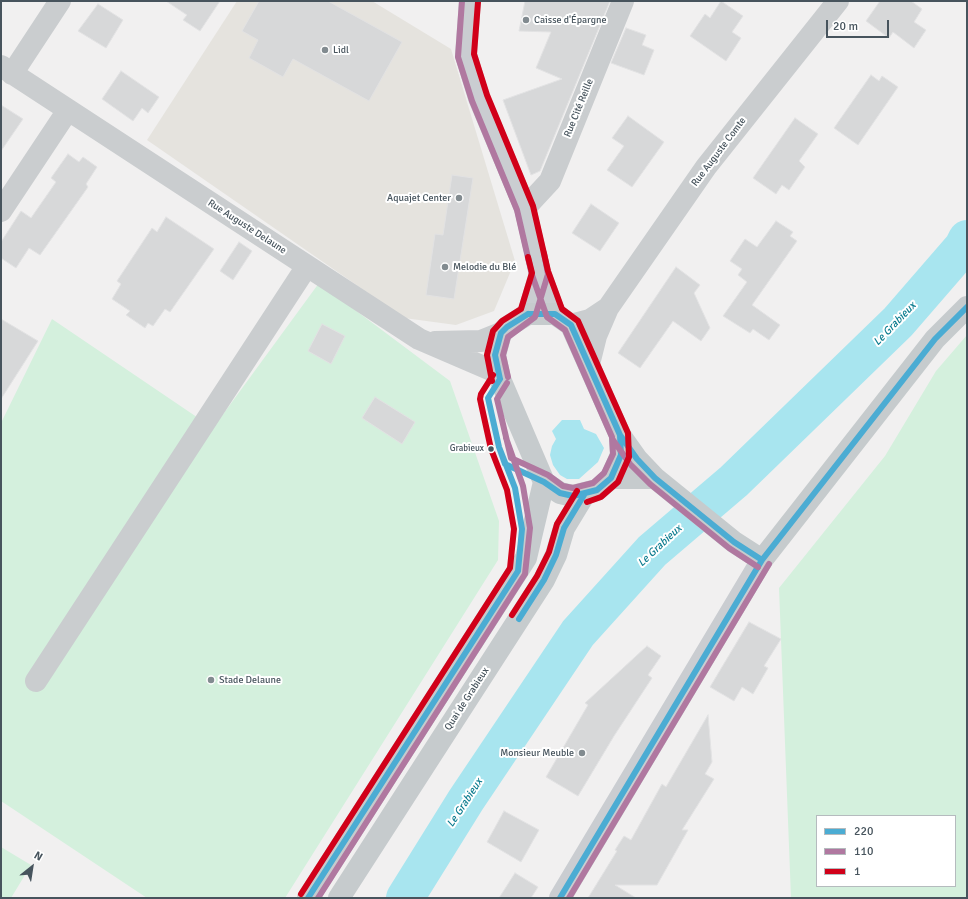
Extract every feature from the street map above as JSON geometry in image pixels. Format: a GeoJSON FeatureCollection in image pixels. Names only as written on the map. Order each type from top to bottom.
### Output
{"type":"FeatureCollection","features":[{"type":"Feature","properties":{"kind":"main road"},"geometry":{"type":"LineString","coordinates":[[470,1],[466,55],[479,98],[525,208],[540,273],[563,319],[589,364],[620,435],[636,458],[655,478],[734,542],[762,560]]}},
{"type":"Feature","properties":{"kind":"main road"},"geometry":{"type":"LineString","coordinates":[[528,314],[540,273]]}},
{"type":"Feature","properties":{"kind":"main road"},"geometry":{"type":"LineString","coordinates":[[560,898],[762,560],[935,339],[967,307]]}},
{"type":"Feature","properties":{"kind":"main road"},"geometry":{"type":"LineString","coordinates":[[563,319],[528,314],[507,327],[501,333],[495,355],[498,373],[544,482],[560,493],[573,496],[597,490],[611,478],[621,455],[620,435]]}},
{"type":"Feature","properties":{"kind":"main road"},"geometry":{"type":"LineString","coordinates":[[611,478],[655,478]]}},
{"type":"Feature","properties":{"kind":"main road"},"geometry":{"type":"LineString","coordinates":[[308,898],[526,558],[544,482]]}},
{"type":"Feature","properties":{"kind":"main road","name":"Quai de Grabieux"},"geometry":{"type":"LineString","coordinates":[[339,898],[544,580],[556,556],[564,528],[584,494]]}},
{"type":"Feature","properties":{"kind":"street"},"geometry":{"type":"LineString","coordinates":[[7,70],[60,1]]}},
{"type":"Feature","properties":{"kind":"street","name":"Rue Cité Reille"},"geometry":{"type":"LineString","coordinates":[[525,208],[550,181],[623,1]]}},
{"type":"Feature","properties":{"kind":"street","name":"Rue Auguste Comte"},"geometry":{"type":"LineString","coordinates":[[589,364],[596,336],[608,308],[706,167],[838,1]]}},
{"type":"Feature","properties":{"kind":"street","name":"Rue Auguste Delaune"},"geometry":{"type":"LineString","coordinates":[[7,70],[419,339],[498,373]]}},
{"type":"Feature","properties":{"kind":"street"},"geometry":{"type":"LineString","coordinates":[[1,211],[68,110]]}},
{"type":"Feature","properties":{"kind":"street"},"geometry":{"type":"LineString","coordinates":[[36,681],[307,266]]}},
{"type":"Feature","properties":{"kind":"street","name":"Rue Auguste Comte"},"geometry":{"type":"LineString","coordinates":[[563,319],[590,320],[608,308]]}},
{"type":"Feature","properties":{"kind":"street","name":"Rue Auguste Delaune"},"geometry":{"type":"LineString","coordinates":[[428,342],[482,341],[501,333]]}},
{"type":"Feature","properties":{"kind":"shaded area"},"geometry":{"type":"Polygon","coordinates":[[[237,1],[372,1],[451,49],[515,261],[494,311],[456,325],[404,318],[147,140],[237,1]]]}},
{"type":"Feature","properties":{"kind":"green space","name":"Stade Delaune"},"geometry":{"type":"Polygon","coordinates":[[[319,283],[450,381],[499,521],[498,560],[285,898],[147,898],[1,801],[1,423],[52,319],[213,428],[319,283]]]}},
{"type":"Feature","properties":{"kind":"green space"},"geometry":{"type":"Polygon","coordinates":[[[967,335],[967,898],[791,898],[779,588],[885,456],[936,371],[967,335]]]}},
{"type":"Feature","properties":{"kind":"green space"},"geometry":{"type":"Polygon","coordinates":[[[1,847],[31,865],[11,898],[1,898],[1,847]]]}},
{"type":"Feature","properties":{"kind":"water"},"geometry":{"type":"Polygon","coordinates":[[[562,420],[580,420],[584,429],[596,434],[604,448],[598,462],[579,479],[567,479],[560,475],[553,465],[550,455],[552,446],[556,439],[552,431],[562,420]]]}},
{"type":"Feature","properties":{"kind":"building"},"geometry":{"type":"Polygon","coordinates":[[[166,1],[220,1],[200,31],[183,20],[187,15],[166,1]]]}},
{"type":"Feature","properties":{"kind":"building","name":"Lidl"},"geometry":{"type":"Polygon","coordinates":[[[259,1],[328,1],[402,42],[369,101],[293,59],[283,77],[249,58],[258,40],[242,31],[259,1]]]}},
{"type":"Feature","properties":{"kind":"building"},"geometry":{"type":"Polygon","coordinates":[[[525,1],[610,1],[540,171],[531,175],[503,100],[562,79],[536,68],[551,32],[519,31],[525,1]]]}},
{"type":"Feature","properties":{"kind":"building"},"geometry":{"type":"Polygon","coordinates":[[[721,1],[743,16],[732,32],[741,38],[726,61],[690,36],[705,14],[710,18],[721,1]]]}},
{"type":"Feature","properties":{"kind":"building"},"geometry":{"type":"Polygon","coordinates":[[[880,1],[911,1],[922,9],[914,22],[926,30],[914,48],[893,32],[889,38],[866,21],[880,1]]]}},
{"type":"Feature","properties":{"kind":"building"},"geometry":{"type":"Polygon","coordinates":[[[98,4],[123,20],[106,48],[78,31],[98,4]]]}},
{"type":"Feature","properties":{"kind":"building"},"geometry":{"type":"Polygon","coordinates":[[[626,28],[646,35],[642,45],[654,50],[644,75],[611,63],[626,28]]]}},
{"type":"Feature","properties":{"kind":"building"},"geometry":{"type":"Polygon","coordinates":[[[121,71],[159,97],[148,113],[142,108],[133,121],[102,99],[121,71]]]}},
{"type":"Feature","properties":{"kind":"building"},"geometry":{"type":"Polygon","coordinates":[[[871,75],[879,81],[882,76],[898,87],[858,145],[834,128],[871,75]]]}},
{"type":"Feature","properties":{"kind":"building"},"geometry":{"type":"Polygon","coordinates":[[[1,105],[23,119],[1,151],[1,105]]]}},
{"type":"Feature","properties":{"kind":"building"},"geometry":{"type":"Polygon","coordinates":[[[628,116],[664,142],[632,187],[607,170],[624,146],[612,138],[628,116]]]}},
{"type":"Feature","properties":{"kind":"building"},"geometry":{"type":"Polygon","coordinates":[[[795,118],[818,134],[799,161],[805,167],[789,190],[782,185],[776,194],[753,178],[795,118]]]}},
{"type":"Feature","properties":{"kind":"building"},"geometry":{"type":"Polygon","coordinates":[[[68,154],[79,162],[83,157],[97,167],[86,184],[88,187],[40,255],[29,248],[16,268],[1,258],[1,242],[21,211],[31,218],[56,182],[51,178],[68,154]]]}},
{"type":"Feature","properties":{"kind":"building","name":"Melodie du Blé"},"geometry":{"type":"Polygon","coordinates":[[[452,175],[473,178],[454,299],[426,295],[435,234],[443,235],[452,175]]]}},
{"type":"Feature","properties":{"kind":"building"},"geometry":{"type":"Polygon","coordinates":[[[591,204],[619,223],[600,251],[572,233],[591,204]]]}},
{"type":"Feature","properties":{"kind":"building"},"geometry":{"type":"Polygon","coordinates":[[[166,217],[214,249],[170,312],[165,309],[153,326],[148,323],[145,328],[126,315],[130,311],[112,299],[121,284],[117,281],[152,228],[157,232],[166,217]]]}},
{"type":"Feature","properties":{"kind":"building"},"geometry":{"type":"Polygon","coordinates":[[[776,221],[793,232],[790,236],[797,241],[752,305],[780,325],[769,340],[753,329],[750,333],[723,316],[747,282],[738,275],[742,269],[730,261],[745,239],[757,247],[776,221]]]}},
{"type":"Feature","properties":{"kind":"building"},"geometry":{"type":"Polygon","coordinates":[[[239,242],[252,251],[233,280],[220,271],[239,242]]]}},
{"type":"Feature","properties":{"kind":"building"},"geometry":{"type":"Polygon","coordinates":[[[676,267],[700,285],[694,293],[710,328],[701,341],[673,321],[640,368],[618,353],[676,267]]]}},
{"type":"Feature","properties":{"kind":"building"},"geometry":{"type":"Polygon","coordinates":[[[1,319],[38,341],[1,399],[1,319]]]}},
{"type":"Feature","properties":{"kind":"building"},"geometry":{"type":"Polygon","coordinates":[[[322,324],[345,336],[331,364],[308,351],[322,324]]]}},
{"type":"Feature","properties":{"kind":"building"},"geometry":{"type":"Polygon","coordinates":[[[375,397],[415,422],[402,444],[362,418],[375,397]]]}},
{"type":"Feature","properties":{"kind":"building"},"geometry":{"type":"Polygon","coordinates":[[[749,622],[781,639],[764,666],[768,668],[753,694],[742,687],[734,701],[710,687],[749,622]]]}},
{"type":"Feature","properties":{"kind":"building"},"geometry":{"type":"Polygon","coordinates":[[[647,646],[661,656],[648,675],[652,678],[614,736],[578,796],[546,777],[588,705],[585,703],[647,646]]]}},
{"type":"Feature","properties":{"kind":"building"},"geometry":{"type":"Polygon","coordinates":[[[708,715],[712,762],[705,774],[714,779],[682,830],[688,830],[657,885],[615,885],[636,898],[588,898],[617,851],[615,850],[624,836],[631,840],[662,784],[666,787],[708,715]]]}},
{"type":"Feature","properties":{"kind":"building"},"geometry":{"type":"Polygon","coordinates":[[[504,811],[539,830],[521,862],[487,842],[504,811]]]}},
{"type":"Feature","properties":{"kind":"building"},"geometry":{"type":"Polygon","coordinates":[[[515,873],[538,887],[531,898],[499,898],[515,873]]]}},
{"type":"Feature","properties":{"kind":"waterway","name":"Le Grabieux"},"geometry":{"type":"LineString","coordinates":[[405,898],[466,800],[578,633],[652,551],[734,481],[898,322],[963,247],[967,239]]}},
{"type":"Feature","properties":{"kind":"transit line","name":"110"},"geometry":{"type":"LineString","coordinates":[[462,1],[458,57],[472,101],[517,210],[532,275],[547,317],[565,330],[612,437],[613,454],[604,473],[593,483],[573,488],[563,486],[548,475],[511,458],[497,399],[507,383]]}},
{"type":"Feature","properties":{"kind":"transit line","name":"1"},"geometry":{"type":"LineString","coordinates":[[478,2],[474,54],[487,95],[533,206],[548,271],[562,309],[578,321],[628,433],[629,457],[618,482],[601,497],[587,502]]}},
{"type":"Feature","properties":{"kind":"transit line","name":"110"},"geometry":{"type":"LineString","coordinates":[[508,377],[503,355],[508,337],[535,317],[548,274],[544,253]]}},
{"type":"Feature","properties":{"kind":"transit line","name":"1"},"geometry":{"type":"LineString","coordinates":[[492,381],[487,355],[493,331],[502,321],[521,309],[532,273],[528,257]]}},
{"type":"Feature","properties":{"kind":"transit line","name":"220"},"geometry":{"type":"LineString","coordinates":[[560,898],[762,560],[935,339],[967,307]]}},
{"type":"Feature","properties":{"kind":"transit line","name":"220"},"geometry":{"type":"LineString","coordinates":[[528,314],[555,314],[571,325],[620,435],[621,455],[611,478],[597,490],[573,496],[560,493],[544,482],[505,464],[499,447],[488,398],[500,379],[495,355],[501,333],[507,327],[528,314]]}},
{"type":"Feature","properties":{"kind":"transit line","name":"1"},"geometry":{"type":"LineString","coordinates":[[301,894],[510,568],[514,529],[507,490],[491,449],[480,399],[481,394],[493,375]]}},
{"type":"Feature","properties":{"kind":"transit line","name":"220"},"geometry":{"type":"LineString","coordinates":[[308,898],[518,571],[522,529],[515,488],[499,447],[488,398],[500,379]]}},
{"type":"Feature","properties":{"kind":"transit line","name":"220"},"geometry":{"type":"LineString","coordinates":[[612,417],[620,435],[637,459],[655,478],[734,542],[762,560]]}},
{"type":"Feature","properties":{"kind":"transit line","name":"110"},"geometry":{"type":"LineString","coordinates":[[318,898],[525,574],[530,528],[523,486],[506,438]]}},
{"type":"Feature","properties":{"kind":"transit line","name":"110"},"geometry":{"type":"LineString","coordinates":[[613,440],[630,464],[650,484],[729,548],[758,567]]}},
{"type":"Feature","properties":{"kind":"transit line","name":"1"},"geometry":{"type":"LineString","coordinates":[[512,615],[537,576],[549,552],[557,524],[577,491]]}},
{"type":"Feature","properties":{"kind":"transit line","name":"220"},"geometry":{"type":"LineString","coordinates":[[519,619],[544,580],[556,555],[564,528],[584,495]]}},
{"type":"Feature","properties":{"kind":"transit line","name":"110"},"geometry":{"type":"LineString","coordinates":[[569,898],[769,564]]}},
{"type":"Feature","properties":{"kind":"place","name":"Caisse d'Épargne"},"geometry":{"type":"Point","coordinates":[526,20]}},
{"type":"Feature","properties":{"kind":"place","name":"Lidl"},"geometry":{"type":"Point","coordinates":[325,50]}},
{"type":"Feature","properties":{"kind":"place","name":"Aquajet Center"},"geometry":{"type":"Point","coordinates":[459,198]}},
{"type":"Feature","properties":{"kind":"place","name":"Melodie du Blé"},"geometry":{"type":"Point","coordinates":[445,267]}},
{"type":"Feature","properties":{"kind":"place","name":"Grabieux"},"geometry":{"type":"Point","coordinates":[491,449]}},
{"type":"Feature","properties":{"kind":"place","name":"Stade Delaune"},"geometry":{"type":"Point","coordinates":[211,680]}},
{"type":"Feature","properties":{"kind":"place","name":"Monsieur Meuble"},"geometry":{"type":"Point","coordinates":[582,753]}}]}
